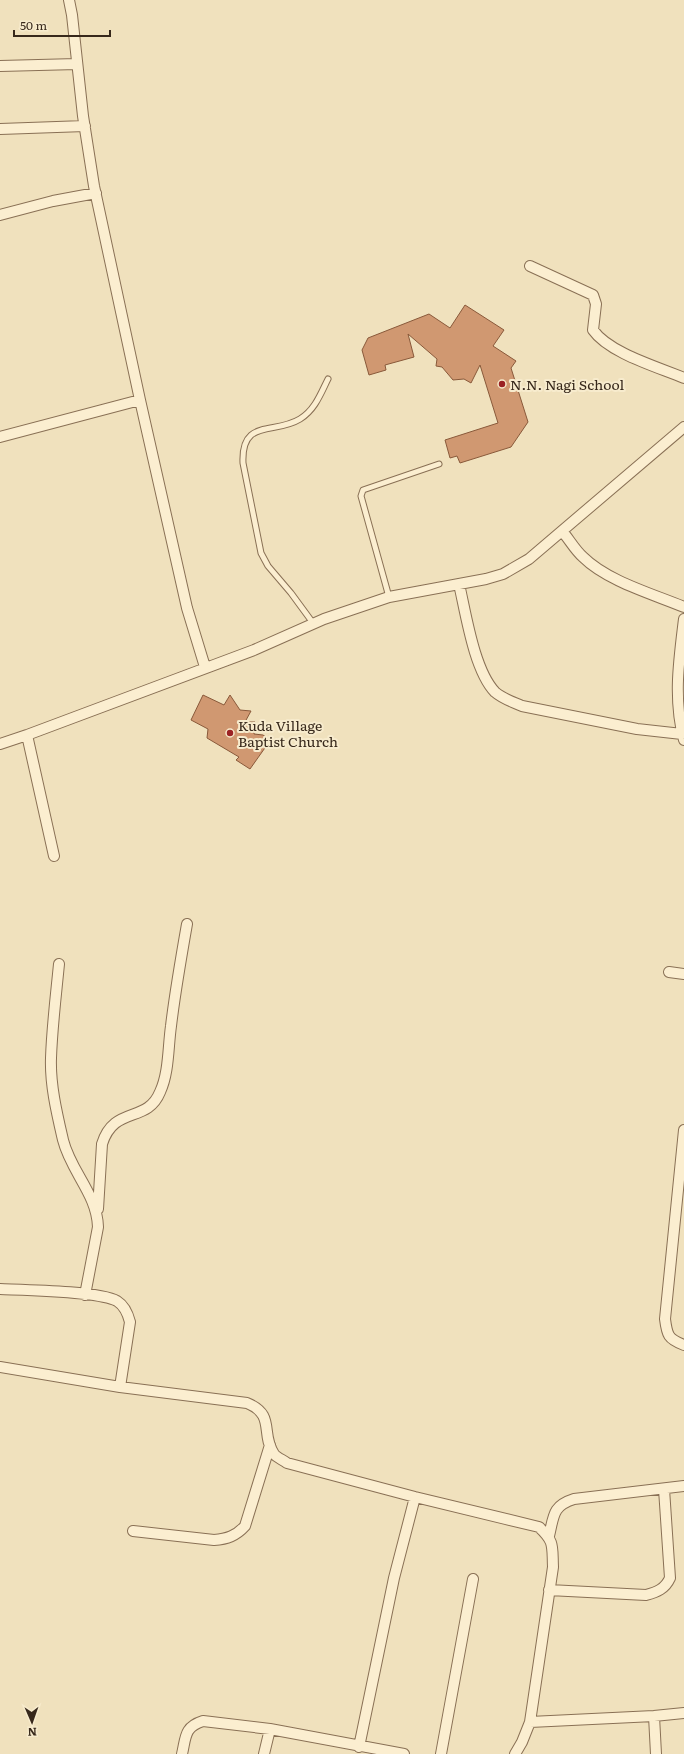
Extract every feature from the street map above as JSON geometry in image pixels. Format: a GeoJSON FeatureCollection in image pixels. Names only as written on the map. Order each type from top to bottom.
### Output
{"type":"FeatureCollection","features":[{"type":"Feature","properties":{"kind":"street"},"geometry":{"type":"LineString","coordinates":[[69,0],[85,126],[96,193],[140,400],[187,608],[205,667]]}},
{"type":"Feature","properties":{"kind":"street"},"geometry":{"type":"LineString","coordinates":[[0,66],[78,64]]}},
{"type":"Feature","properties":{"kind":"street"},"geometry":{"type":"LineString","coordinates":[[0,129],[85,126]]}},
{"type":"Feature","properties":{"kind":"street"},"geometry":{"type":"LineString","coordinates":[[0,216],[53,201],[96,193]]}},
{"type":"Feature","properties":{"kind":"street"},"geometry":{"type":"LineString","coordinates":[[530,266],[593,295],[596,304],[593,330],[599,338],[617,350],[684,378]]}},
{"type":"Feature","properties":{"kind":"street"},"geometry":{"type":"LineString","coordinates":[[0,438],[140,400]]}},
{"type":"Feature","properties":{"kind":"street"},"geometry":{"type":"LineString","coordinates":[[0,744],[254,650],[313,623],[389,597],[486,579],[518,566],[562,531],[684,428]]}},
{"type":"Feature","properties":{"kind":"street"},"geometry":{"type":"LineString","coordinates":[[562,531],[582,557],[596,568],[684,607]]}},
{"type":"Feature","properties":{"kind":"street"},"geometry":{"type":"LineString","coordinates":[[459,584],[478,659],[487,682],[496,693],[506,700],[522,706],[683,737],[678,713],[677,674],[684,619]]}},
{"type":"Feature","properties":{"kind":"street"},"geometry":{"type":"LineString","coordinates":[[27,735],[54,856]]}},
{"type":"Feature","properties":{"kind":"street"},"geometry":{"type":"LineString","coordinates":[[85,1295],[98,1227],[102,1144],[105,1134],[111,1125],[153,1105],[161,1092],[165,1076],[176,986],[187,924]]}},
{"type":"Feature","properties":{"kind":"street"},"geometry":{"type":"LineString","coordinates":[[59,964],[51,1059],[53,1091],[63,1142],[72,1165],[94,1204],[98,1215]]}},
{"type":"Feature","properties":{"kind":"street"},"geometry":{"type":"LineString","coordinates":[[669,972],[684,974]]}},
{"type":"Feature","properties":{"kind":"street"},"geometry":{"type":"LineString","coordinates":[[684,1130],[665,1318],[666,1333],[673,1341],[684,1345]]}},
{"type":"Feature","properties":{"kind":"street"},"geometry":{"type":"LineString","coordinates":[[0,1289],[107,1297],[118,1302],[127,1311],[130,1322],[120,1387]]}},
{"type":"Feature","properties":{"kind":"street"},"geometry":{"type":"LineString","coordinates":[[0,1367],[120,1387],[247,1403],[256,1407],[263,1414],[270,1445],[274,1455],[287,1463],[414,1497],[539,1527],[549,1536],[552,1546],[553,1567],[530,1722],[522,1742],[515,1754]]}},
{"type":"Feature","properties":{"kind":"street"},"geometry":{"type":"LineString","coordinates":[[133,1531],[214,1540],[226,1539],[238,1533],[245,1526],[270,1445]]}},
{"type":"Feature","properties":{"kind":"street"},"geometry":{"type":"LineString","coordinates":[[549,1536],[557,1507],[574,1499],[684,1486]]}},
{"type":"Feature","properties":{"kind":"street"},"geometry":{"type":"LineString","coordinates":[[549,1590],[646,1595],[658,1592],[666,1586],[670,1578],[664,1489]]}},
{"type":"Feature","properties":{"kind":"street"},"geometry":{"type":"LineString","coordinates":[[359,1747],[394,1578],[414,1497]]}},
{"type":"Feature","properties":{"kind":"street"},"geometry":{"type":"LineString","coordinates":[[441,1754],[473,1579]]}},
{"type":"Feature","properties":{"kind":"street"},"geometry":{"type":"LineString","coordinates":[[530,1722],[654,1716],[684,1713]]}},
{"type":"Feature","properties":{"kind":"street"},"geometry":{"type":"LineString","coordinates":[[654,1716],[656,1754]]}},
{"type":"Feature","properties":{"kind":"street"},"geometry":{"type":"LineString","coordinates":[[182,1754],[187,1731],[193,1724],[203,1721],[270,1729],[359,1747],[404,1754]]}},
{"type":"Feature","properties":{"kind":"street"},"geometry":{"type":"LineString","coordinates":[[264,1754],[270,1729]]}},
{"type":"Feature","properties":{"kind":"lane"},"geometry":{"type":"LineString","coordinates":[[313,623],[291,593],[268,566],[261,553],[243,463],[242,450],[244,442],[255,432],[291,423],[305,416],[316,403],[328,379]]}},
{"type":"Feature","properties":{"kind":"lane"},"geometry":{"type":"LineString","coordinates":[[389,597],[362,493],[363,490],[439,464]]}},
{"type":"Feature","properties":{"kind":"building","name":"N.N. Nagi School"},"geometry":{"type":"Polygon","coordinates":[[[465,305],[504,330],[493,346],[516,361],[511,368],[528,422],[511,447],[460,463],[457,456],[450,458],[445,440],[498,423],[480,365],[471,383],[464,379],[453,380],[442,367],[436,366],[437,359],[408,334],[414,357],[385,365],[386,370],[369,375],[362,350],[368,338],[429,314],[450,328],[465,305]]]}},
{"type":"Feature","properties":{"kind":"building","name":"Kuda Village Baptist Church"},"geometry":{"type":"Polygon","coordinates":[[[203,695],[224,705],[230,695],[240,710],[251,711],[245,722],[255,722],[254,734],[263,735],[266,737],[267,745],[250,769],[236,760],[239,757],[207,738],[208,729],[191,720],[203,695]]]}},
{"type":"Feature","properties":{"kind":"place","name":"N.N. Nagi School"},"geometry":{"type":"Point","coordinates":[502,384]}},
{"type":"Feature","properties":{"kind":"place","name":"Kuda Village Baptist Church"},"geometry":{"type":"Point","coordinates":[230,733]}}]}
